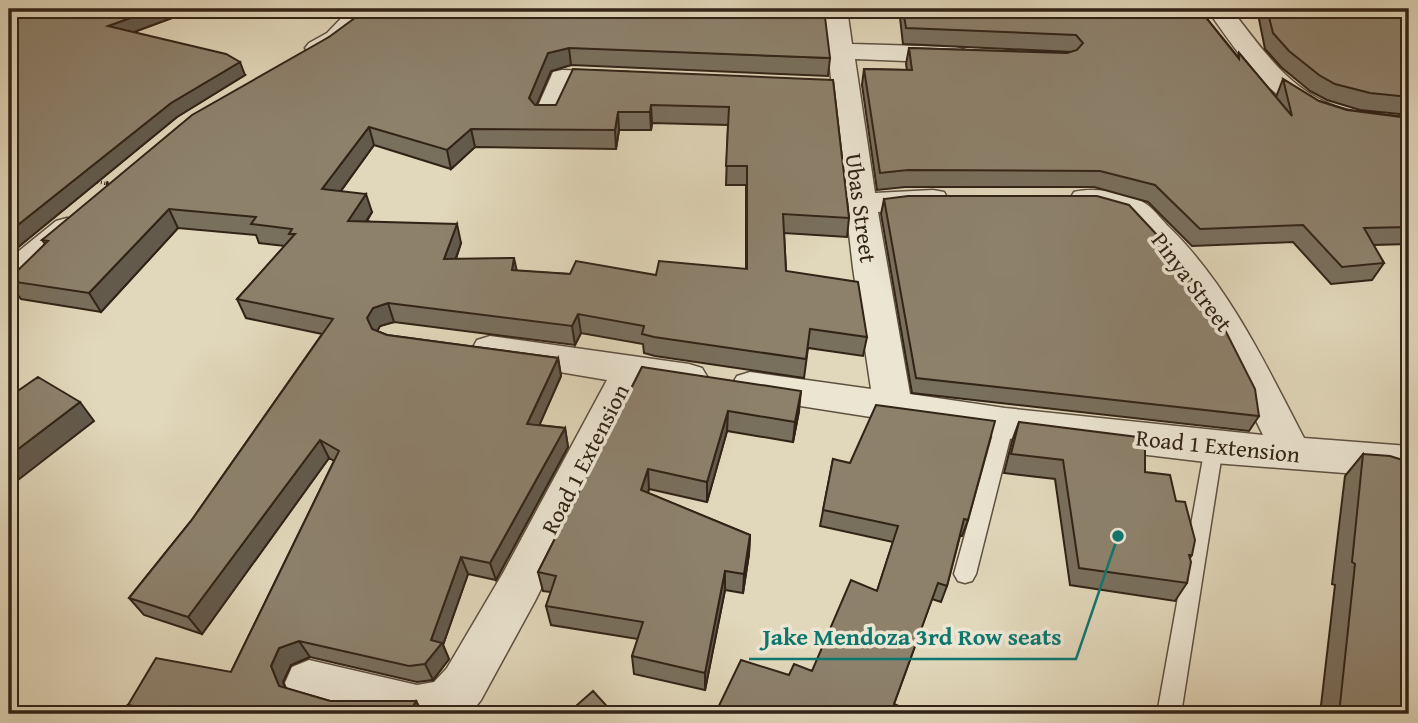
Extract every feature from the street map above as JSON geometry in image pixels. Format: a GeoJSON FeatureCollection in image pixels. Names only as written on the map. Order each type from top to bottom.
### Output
{"type":"FeatureCollection","features":[{"type":"Feature","properties":{"kind":"street"},"geometry":{"type":"LineString","coordinates":[[300,59],[336,38],[363,9]]}},
{"type":"Feature","properties":{"kind":"street","name":"Ubas Street"},"geometry":{"type":"LineString","coordinates":[[835,9],[842,51],[831,87],[861,204],[893,406]]}},
{"type":"Feature","properties":{"kind":"street"},"geometry":{"type":"LineString","coordinates":[[1219,9],[1277,84],[1311,108],[1363,123],[1409,125]]}},
{"type":"Feature","properties":{"kind":"street"},"geometry":{"type":"LineString","coordinates":[[842,51],[979,56]]}},
{"type":"Feature","properties":{"kind":"street"},"geometry":{"type":"LineString","coordinates":[[548,116],[562,78],[640,79]]}},
{"type":"Feature","properties":{"kind":"street"},"geometry":{"type":"LineString","coordinates":[[9,276],[104,183]]}},
{"type":"Feature","properties":{"kind":"street"},"geometry":{"type":"LineString","coordinates":[[861,204],[905,199],[958,199]]}},
{"type":"Feature","properties":{"kind":"street","name":"Pinya Street"},"geometry":{"type":"LineString","coordinates":[[1052,199],[1093,199],[1135,211],[1180,257],[1229,328],[1292,453]]}},
{"type":"Feature","properties":{"kind":"street"},"geometry":{"type":"LineString","coordinates":[[460,346],[631,370]]}},
{"type":"Feature","properties":{"kind":"street","name":"Road 1 Extension"},"geometry":{"type":"LineString","coordinates":[[309,683],[417,709],[430,708],[451,699],[464,684],[519,587],[631,370],[1005,423],[1214,447],[1409,462]]}},
{"type":"Feature","properties":{"kind":"lane"},"geometry":{"type":"LineString","coordinates":[[965,574],[1005,423]]}},
{"type":"Feature","properties":{"kind":"lane"},"geometry":{"type":"LineString","coordinates":[[1169,714],[1214,447]]}},
{"type":"Feature","properties":{"kind":"building"},"geometry":{"type":"Polygon","coordinates":[[[9,9],[155,9],[108,26],[226,54],[240,62],[171,103],[9,232],[9,9]]]}},
{"type":"Feature","properties":{"kind":"building"},"geometry":{"type":"Polygon","coordinates":[[[367,9],[824,9],[830,58],[569,48],[548,53],[529,98],[535,105],[556,105],[573,69],[833,80],[849,218],[783,214],[786,271],[858,282],[867,337],[810,329],[806,359],[654,337],[642,334],[644,326],[578,314],[572,326],[388,303],[373,308],[367,318],[372,329],[387,335],[558,358],[527,424],[565,428],[490,563],[461,557],[431,640],[442,643],[425,664],[409,666],[299,641],[279,648],[271,666],[279,686],[330,701],[416,701],[409,714],[179,714],[128,705],[156,658],[231,672],[339,451],[320,440],[188,617],[129,598],[191,521],[333,319],[237,299],[295,234],[289,234],[292,229],[251,224],[256,217],[169,209],[89,293],[9,279],[48,241],[42,240],[192,115],[329,37],[367,9]],[[651,105],[650,112],[618,112],[615,130],[471,129],[447,150],[369,127],[322,189],[366,194],[348,221],[457,224],[444,259],[514,258],[512,270],[570,274],[576,261],[656,275],[659,261],[747,269],[747,166],[726,166],[729,107],[651,105]]]}},
{"type":"Feature","properties":{"kind":"building"},"geometry":{"type":"Polygon","coordinates":[[[903,9],[1199,9],[1239,59],[1239,53],[1292,116],[1283,79],[1319,101],[1347,110],[1409,118],[1409,227],[1364,228],[1384,263],[1342,267],[1303,225],[1200,229],[1155,185],[1100,171],[908,170],[880,173],[864,69],[912,70],[909,48],[1067,53],[1077,50],[1083,43],[1076,35],[906,28],[903,9]]]}},
{"type":"Feature","properties":{"kind":"building"},"geometry":{"type":"Polygon","coordinates":[[[1267,9],[1409,11],[1409,97],[1370,93],[1335,84],[1319,75],[1289,51],[1273,33],[1267,9]]]}},
{"type":"Feature","properties":{"kind":"building"},"geometry":{"type":"Polygon","coordinates":[[[908,196],[1097,196],[1129,205],[1172,251],[1219,318],[1255,389],[1259,416],[916,378],[884,199],[908,196]]]}},
{"type":"Feature","properties":{"kind":"building"},"geometry":{"type":"Polygon","coordinates":[[[642,367],[801,391],[795,422],[728,411],[707,482],[648,469],[641,490],[750,535],[744,574],[725,571],[705,673],[632,656],[643,622],[546,606],[556,576],[538,572],[642,367]]]}},
{"type":"Feature","properties":{"kind":"building"},"geometry":{"type":"Polygon","coordinates":[[[38,377],[80,402],[9,456],[9,397],[38,377]]]}},
{"type":"Feature","properties":{"kind":"building"},"geometry":{"type":"Polygon","coordinates":[[[876,405],[995,421],[968,520],[964,519],[947,586],[938,583],[894,704],[906,709],[905,714],[715,714],[741,660],[789,675],[794,664],[812,671],[851,580],[877,591],[898,526],[823,510],[833,459],[850,463],[876,405]]]}},
{"type":"Feature","properties":{"kind":"building"},"geometry":{"type":"Polygon","coordinates":[[[1019,422],[1145,438],[1145,472],[1170,475],[1176,501],[1185,502],[1195,540],[1192,555],[1189,555],[1191,562],[1187,583],[1079,568],[1063,460],[1011,454],[1019,422]]]}},
{"type":"Feature","properties":{"kind":"building"},"geometry":{"type":"Polygon","coordinates":[[[1363,454],[1390,456],[1409,462],[1409,714],[1339,714],[1355,564],[1352,562],[1363,454]]]}},
{"type":"Feature","properties":{"kind":"building"},"geometry":{"type":"Polygon","coordinates":[[[593,691],[614,714],[567,714],[593,691]]]}},
{"type":"Feature","properties":{"kind":"place","name":"Jake Mendoza 3rd Row seats"},"geometry":{"type":"Point","coordinates":[1118,536]}}]}
